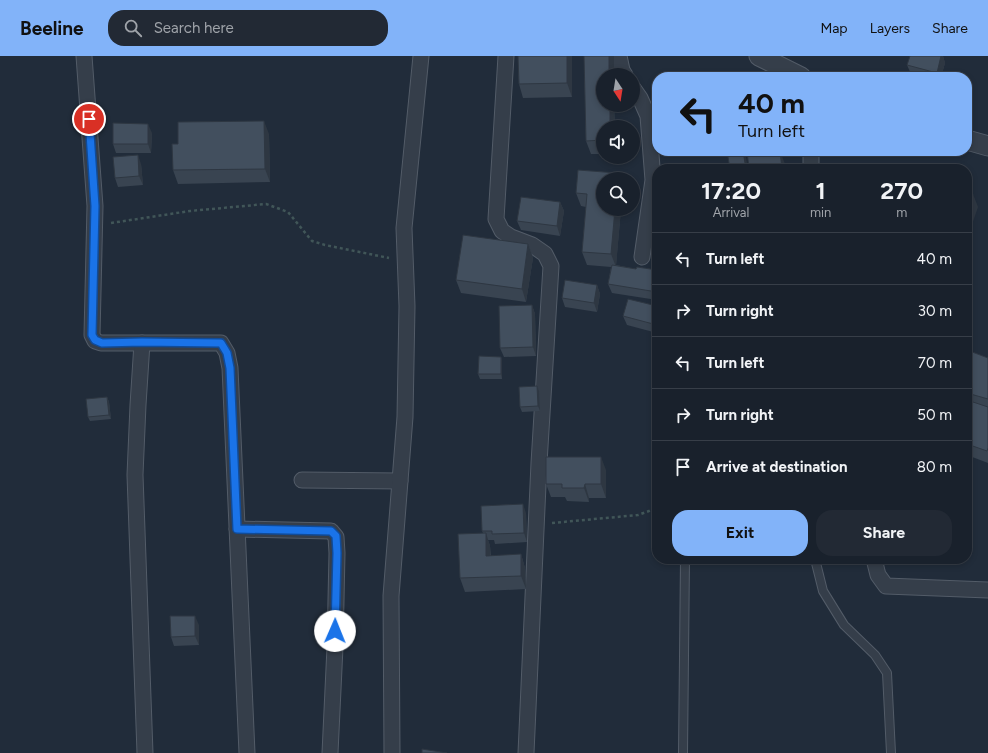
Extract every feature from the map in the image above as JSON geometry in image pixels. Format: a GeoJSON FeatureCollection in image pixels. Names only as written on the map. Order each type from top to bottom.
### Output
{"type":"FeatureCollection","features":[{"type":"Feature","properties":{"kind":"street"},"geometry":{"type":"LineString","coordinates":[[84,56],[92,156],[95,225],[92,335],[95,340],[102,343],[221,343],[227,353],[230,368],[247,753]]}},
{"type":"Feature","properties":{"kind":"street"},"geometry":{"type":"LineString","coordinates":[[392,753],[391,596],[405,417],[407,306],[404,228],[421,56]]}},
{"type":"Feature","properties":{"kind":"street"},"geometry":{"type":"LineString","coordinates":[[506,56],[496,219],[502,231],[545,254],[551,266],[539,456],[526,753]]}},
{"type":"Feature","properties":{"kind":"street"},"geometry":{"type":"LineString","coordinates":[[619,56],[622,68]]}},
{"type":"Feature","properties":{"kind":"street"},"geometry":{"type":"LineString","coordinates":[[759,56],[791,72]]}},
{"type":"Feature","properties":{"kind":"street"},"geometry":{"type":"LineString","coordinates":[[640,98],[648,116],[652,167]]}},
{"type":"Feature","properties":{"kind":"street"},"geometry":{"type":"LineString","coordinates":[[972,141],[988,146]]}},
{"type":"Feature","properties":{"kind":"street"},"geometry":{"type":"LineString","coordinates":[[642,257],[652,187]]}},
{"type":"Feature","properties":{"kind":"street"},"geometry":{"type":"LineString","coordinates":[[142,342],[135,475],[145,753]]}},
{"type":"Feature","properties":{"kind":"street"},"geometry":{"type":"LineString","coordinates":[[302,480],[400,481]]}},
{"type":"Feature","properties":{"kind":"street"},"geometry":{"type":"LineString","coordinates":[[237,529],[331,531],[336,536],[335,647],[330,753]]}},
{"type":"Feature","properties":{"kind":"street"},"geometry":{"type":"LineString","coordinates":[[875,564],[878,575],[886,586],[988,590]]}},
{"type":"Feature","properties":{"kind":"lane"},"geometry":{"type":"LineString","coordinates":[[684,753],[685,564]]}},
{"type":"Feature","properties":{"kind":"lane"},"geometry":{"type":"LineString","coordinates":[[816,564],[823,591],[844,625],[875,654],[887,673],[891,753]]}},
{"type":"Feature","properties":{"kind":"path"},"geometry":{"type":"LineString","coordinates":[[95,225],[190,211],[266,204],[288,212],[312,241],[325,245],[389,257],[406,276]]}},
{"type":"Feature","properties":{"kind":"path"},"geometry":{"type":"LineString","coordinates":[[536,525],[638,515],[652,510]]}},
{"type":"Feature","properties":{"kind":"building"},"geometry":{"type":"Polygon","coordinates":[[[518,56],[567,56],[567,83],[519,84],[518,56]]]}},
{"type":"Feature","properties":{"kind":"building"},"geometry":{"type":"Polygon","coordinates":[[[584,56],[609,56],[609,68],[596,68],[596,112],[610,112],[610,120],[596,120],[596,140],[586,141],[584,56]]]}},
{"type":"Feature","properties":{"kind":"building"},"geometry":{"type":"Polygon","coordinates":[[[910,56],[941,56],[937,72],[907,65],[910,56]]]}},
{"type":"Feature","properties":{"kind":"building"},"geometry":{"type":"Polygon","coordinates":[[[264,121],[265,169],[173,170],[172,144],[178,144],[178,122],[264,121]]]}},
{"type":"Feature","properties":{"kind":"building"},"geometry":{"type":"Polygon","coordinates":[[[113,123],[148,124],[148,144],[113,144],[113,123]]]}},
{"type":"Feature","properties":{"kind":"building"},"geometry":{"type":"Polygon","coordinates":[[[138,155],[139,176],[115,178],[113,157],[138,155]]]}},
{"type":"Feature","properties":{"kind":"building"},"geometry":{"type":"Polygon","coordinates":[[[728,156],[744,156],[745,164],[729,164],[728,156]]]}},
{"type":"Feature","properties":{"kind":"building"},"geometry":{"type":"Polygon","coordinates":[[[748,156],[781,156],[781,164],[748,164],[748,156]]]}},
{"type":"Feature","properties":{"kind":"building"},"geometry":{"type":"Polygon","coordinates":[[[578,170],[604,172],[596,172],[596,216],[614,216],[611,254],[582,252],[587,194],[576,193],[578,170]]]}},
{"type":"Feature","properties":{"kind":"building"},"geometry":{"type":"Polygon","coordinates":[[[521,197],[560,202],[557,226],[517,221],[521,197]]]}},
{"type":"Feature","properties":{"kind":"building"},"geometry":{"type":"Polygon","coordinates":[[[463,235],[528,244],[522,289],[456,280],[463,235]]]}},
{"type":"Feature","properties":{"kind":"building"},"geometry":{"type":"Polygon","coordinates":[[[612,265],[636,269],[637,267],[652,269],[652,291],[608,284],[612,265]]]}},
{"type":"Feature","properties":{"kind":"building"},"geometry":{"type":"Polygon","coordinates":[[[565,280],[597,285],[594,303],[562,298],[565,280]]]}},
{"type":"Feature","properties":{"kind":"building"},"geometry":{"type":"Polygon","coordinates":[[[628,299],[652,305],[652,324],[623,316],[628,299]]]}},
{"type":"Feature","properties":{"kind":"building"},"geometry":{"type":"Polygon","coordinates":[[[532,305],[533,347],[500,348],[499,306],[532,305]]]}},
{"type":"Feature","properties":{"kind":"building"},"geometry":{"type":"Polygon","coordinates":[[[972,352],[988,358],[988,399],[972,394],[972,352]]]}},
{"type":"Feature","properties":{"kind":"building"},"geometry":{"type":"Polygon","coordinates":[[[479,356],[501,357],[501,374],[478,374],[479,356]]]}},
{"type":"Feature","properties":{"kind":"building"},"geometry":{"type":"Polygon","coordinates":[[[537,386],[538,406],[520,407],[519,387],[537,386]]]}},
{"type":"Feature","properties":{"kind":"building"},"geometry":{"type":"Polygon","coordinates":[[[107,397],[109,415],[88,417],[86,399],[107,397]]]}},
{"type":"Feature","properties":{"kind":"building"},"geometry":{"type":"Polygon","coordinates":[[[972,402],[988,407],[987,451],[972,446],[972,402]]]}},
{"type":"Feature","properties":{"kind":"building"},"geometry":{"type":"Polygon","coordinates":[[[546,457],[601,457],[601,484],[585,484],[584,488],[562,488],[562,484],[546,484],[546,457]]]}},
{"type":"Feature","properties":{"kind":"building"},"geometry":{"type":"Polygon","coordinates":[[[523,504],[524,533],[492,534],[492,531],[482,531],[481,506],[523,504]]]}},
{"type":"Feature","properties":{"kind":"building"},"geometry":{"type":"Polygon","coordinates":[[[486,533],[486,556],[521,554],[521,576],[460,578],[458,534],[486,533]]]}},
{"type":"Feature","properties":{"kind":"building"},"geometry":{"type":"Polygon","coordinates":[[[170,616],[195,616],[195,636],[171,637],[170,616]]]}},
{"type":"Feature","properties":{"kind":"building"},"geometry":{"type":"Polygon","coordinates":[[[422,749],[447,753],[422,753],[422,749]]]}},
{"type":"Feature","properties":{"kind":"route"},"geometry":{"type":"LineString","coordinates":[[89,119],[95,206],[92,335],[95,340],[102,343],[221,343],[227,353],[230,368],[237,529],[321,530],[331,531],[336,536],[335,631]]}}]}
